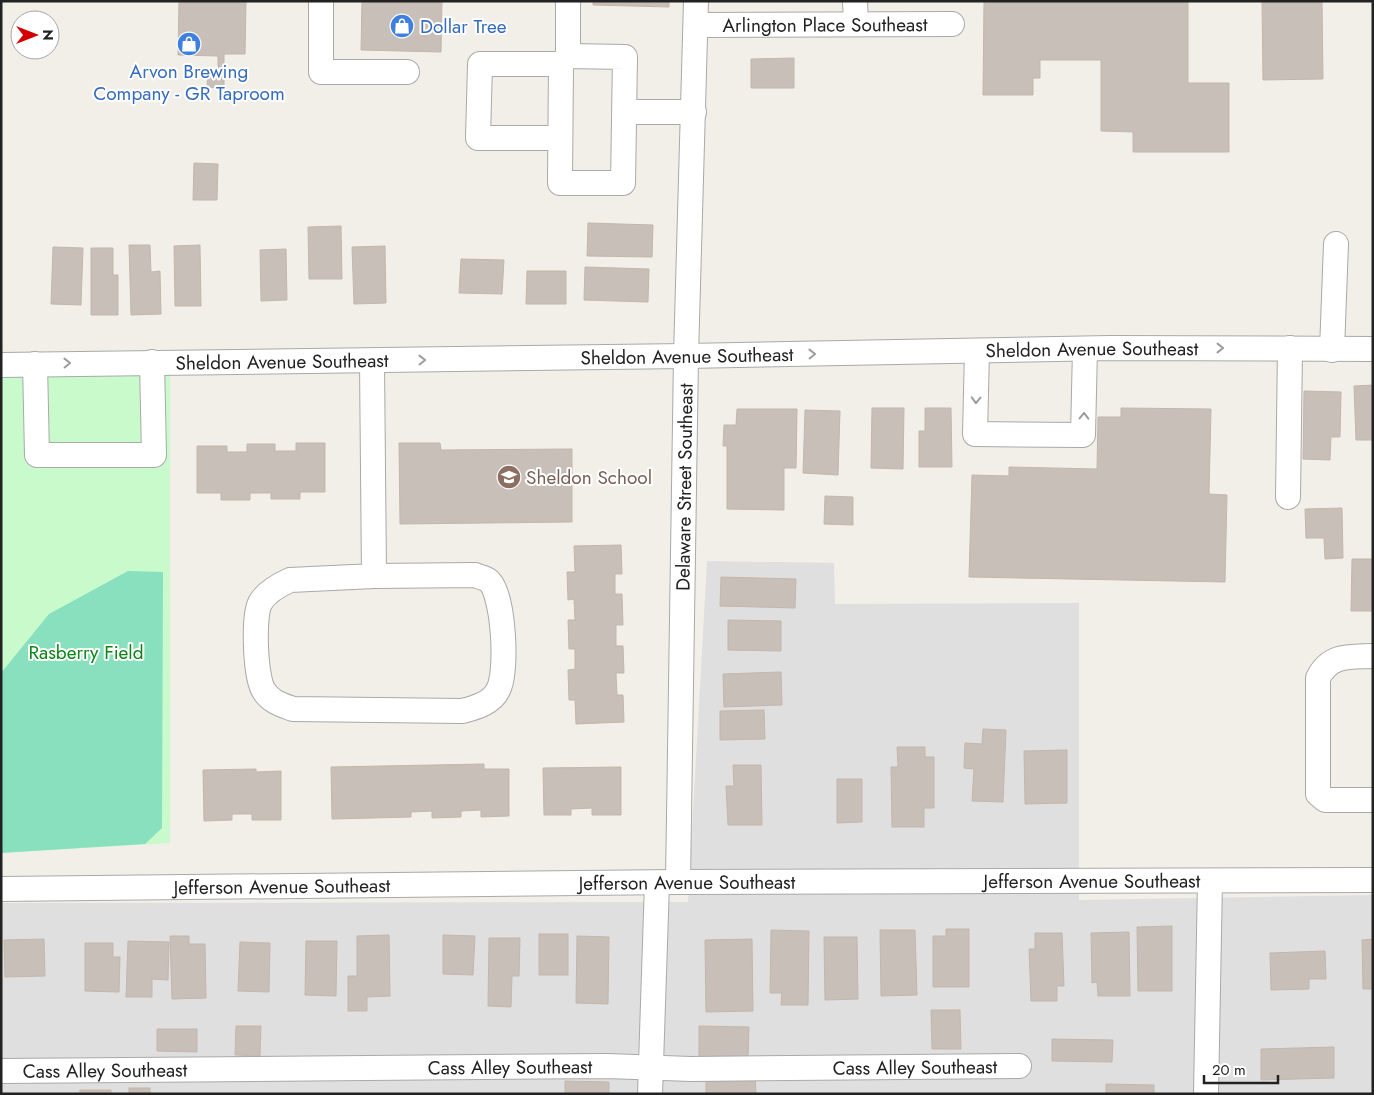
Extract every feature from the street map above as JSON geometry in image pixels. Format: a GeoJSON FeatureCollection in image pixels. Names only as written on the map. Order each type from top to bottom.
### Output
{"type":"FeatureCollection","features":[{"type":"Feature","properties":{"kind":"street"},"geometry":{"type":"LineString","coordinates":[[320,1],[321,72],[407,72]]}},
{"type":"Feature","properties":{"kind":"street"},"geometry":{"type":"LineString","coordinates":[[560,138],[478,138],[480,64],[564,60],[625,57],[623,183],[560,183],[560,138],[564,60],[568,1]]}},
{"type":"Feature","properties":{"kind":"street","name":"Delaware Street Southeast"},"geometry":{"type":"LineString","coordinates":[[650,1094],[668,882],[697,24],[696,1]]}},
{"type":"Feature","properties":{"kind":"street","name":"Arlington Place Southeast"},"geometry":{"type":"LineString","coordinates":[[697,24],[856,13],[952,24]]}},
{"type":"Feature","properties":{"kind":"street"},"geometry":{"type":"LineString","coordinates":[[625,112],[694,112]]}},
{"type":"Feature","properties":{"kind":"street"},"geometry":{"type":"LineString","coordinates":[[1332,350],[1336,244]]}},
{"type":"Feature","properties":{"kind":"street"},"geometry":{"type":"LineString","coordinates":[[1288,496],[1290,348]]}},
{"type":"Feature","properties":{"kind":"street"},"geometry":{"type":"LineString","coordinates":[[977,351],[975,434],[1084,435],[1085,349]]}},
{"type":"Feature","properties":{"kind":"street","name":"Sheldon Avenue Southeast"},"geometry":{"type":"LineString","coordinates":[[1,365],[1085,349],[1373,349]]}},
{"type":"Feature","properties":{"kind":"street"},"geometry":{"type":"LineString","coordinates":[[372,361],[374,576]]}},
{"type":"Feature","properties":{"kind":"street"},"geometry":{"type":"LineString","coordinates":[[35,364],[37,455],[154,455],[152,362]]}},
{"type":"Feature","properties":{"kind":"street"},"geometry":{"type":"LineString","coordinates":[[475,575],[488,580],[497,594],[501,608],[503,673],[498,691],[476,708],[462,711],[293,709],[272,700],[258,679],[256,616],[261,603],[278,585],[290,580],[374,576],[475,575]]}},
{"type":"Feature","properties":{"kind":"street"},"geometry":{"type":"LineString","coordinates":[[1373,656],[1344,657],[1333,661],[1323,667],[1318,678],[1318,794],[1325,800],[1373,800]]}},
{"type":"Feature","properties":{"kind":"street","name":"Jefferson Avenue Southeast"},"geometry":{"type":"LineString","coordinates":[[1,889],[668,882],[1373,880]]}},
{"type":"Feature","properties":{"kind":"street"},"geometry":{"type":"LineString","coordinates":[[1206,1094],[1210,881]]}},
{"type":"Feature","properties":{"kind":"street","name":"Cass Alley Southeast"},"geometry":{"type":"LineString","coordinates":[[1,1071],[1019,1066]]}},
{"type":"Feature","properties":{"kind":"shaded area"},"geometry":{"type":"Polygon","coordinates":[[[707,561],[834,563],[835,604],[1079,603],[1079,900],[1373,895],[1373,1094],[1,1094],[1,903],[688,902],[707,561]]]}},
{"type":"Feature","properties":{"kind":"green space","name":"Rasberry Field"},"geometry":{"type":"Polygon","coordinates":[[[170,361],[170,843],[1,853],[1,365],[170,361]]]}},
{"type":"Feature","properties":{"kind":"green space"},"geometry":{"type":"Polygon","coordinates":[[[128,571],[163,572],[162,828],[145,844],[1,853],[1,673],[49,614],[128,571]]]}},
{"type":"Feature","properties":{"kind":"building"},"geometry":{"type":"Polygon","coordinates":[[[179,1],[246,1],[245,54],[224,54],[224,88],[207,87],[208,71],[218,72],[218,56],[178,55],[179,1]]]}},
{"type":"Feature","properties":{"kind":"building","name":"Dollar Tree"},"geometry":{"type":"Polygon","coordinates":[[[362,1],[442,1],[441,52],[361,50],[362,1]]]}},
{"type":"Feature","properties":{"kind":"building"},"geometry":{"type":"Polygon","coordinates":[[[593,1],[669,1],[669,7],[593,5],[593,1]]]}},
{"type":"Feature","properties":{"kind":"building"},"geometry":{"type":"Polygon","coordinates":[[[984,1],[1188,1],[1188,83],[1229,83],[1229,152],[1133,152],[1133,132],[1101,131],[1101,60],[1040,60],[1040,78],[1033,78],[1033,95],[983,95],[984,1]]]}},
{"type":"Feature","properties":{"kind":"building"},"geometry":{"type":"Polygon","coordinates":[[[1262,1],[1322,1],[1323,79],[1263,80],[1262,1]]]}},
{"type":"Feature","properties":{"kind":"building"},"geometry":{"type":"Polygon","coordinates":[[[794,58],[794,88],[751,88],[751,59],[794,58]]]}},
{"type":"Feature","properties":{"kind":"building"},"geometry":{"type":"Polygon","coordinates":[[[194,163],[218,164],[217,200],[193,200],[194,163]]]}},
{"type":"Feature","properties":{"kind":"building"},"geometry":{"type":"Polygon","coordinates":[[[588,223],[653,225],[652,257],[587,256],[588,223]]]}},
{"type":"Feature","properties":{"kind":"building"},"geometry":{"type":"Polygon","coordinates":[[[341,226],[342,279],[309,279],[308,227],[341,226]]]}},
{"type":"Feature","properties":{"kind":"building"},"geometry":{"type":"Polygon","coordinates":[[[129,245],[150,245],[151,272],[160,271],[161,314],[131,315],[129,245]]]}},
{"type":"Feature","properties":{"kind":"building"},"geometry":{"type":"Polygon","coordinates":[[[200,245],[201,306],[175,306],[174,246],[200,245]]]}},
{"type":"Feature","properties":{"kind":"building"},"geometry":{"type":"Polygon","coordinates":[[[385,246],[386,303],[354,304],[352,247],[385,246]]]}},
{"type":"Feature","properties":{"kind":"building"},"geometry":{"type":"Polygon","coordinates":[[[53,247],[83,248],[81,305],[51,304],[53,247]]]}},
{"type":"Feature","properties":{"kind":"building"},"geometry":{"type":"Polygon","coordinates":[[[91,248],[113,248],[113,275],[118,275],[118,315],[91,315],[91,248]]]}},
{"type":"Feature","properties":{"kind":"building"},"geometry":{"type":"Polygon","coordinates":[[[286,249],[287,300],[261,301],[260,250],[286,249]]]}},
{"type":"Feature","properties":{"kind":"building"},"geometry":{"type":"Polygon","coordinates":[[[461,259],[504,260],[502,294],[459,293],[461,259]]]}},
{"type":"Feature","properties":{"kind":"building"},"geometry":{"type":"Polygon","coordinates":[[[585,267],[649,269],[648,302],[584,300],[585,267]]]}},
{"type":"Feature","properties":{"kind":"building"},"geometry":{"type":"Polygon","coordinates":[[[527,271],[566,271],[566,304],[526,304],[527,271]]]}},
{"type":"Feature","properties":{"kind":"building"},"geometry":{"type":"Polygon","coordinates":[[[1373,385],[1373,440],[1356,440],[1354,386],[1373,385]]]}},
{"type":"Feature","properties":{"kind":"building"},"geometry":{"type":"Polygon","coordinates":[[[1304,391],[1341,392],[1340,437],[1331,437],[1330,460],[1303,459],[1304,391]]]}},
{"type":"Feature","properties":{"kind":"building"},"geometry":{"type":"Polygon","coordinates":[[[872,408],[904,408],[903,469],[871,468],[872,408]]]}},
{"type":"Feature","properties":{"kind":"building"},"geometry":{"type":"Polygon","coordinates":[[[925,408],[951,408],[952,467],[919,467],[919,431],[925,431],[925,408]]]}},
{"type":"Feature","properties":{"kind":"building"},"geometry":{"type":"Polygon","coordinates":[[[1121,408],[1211,409],[1209,494],[1227,495],[1225,582],[969,577],[972,475],[1009,476],[1009,467],[1097,469],[1098,417],[1121,417],[1121,408]]]}},
{"type":"Feature","properties":{"kind":"building"},"geometry":{"type":"Polygon","coordinates":[[[737,409],[797,409],[796,468],[784,468],[784,510],[727,509],[727,446],[723,446],[724,425],[736,425],[737,409]]]}},
{"type":"Feature","properties":{"kind":"building"},"geometry":{"type":"Polygon","coordinates":[[[805,410],[840,411],[838,475],[803,473],[805,410]]]}},
{"type":"Feature","properties":{"kind":"building"},"geometry":{"type":"Polygon","coordinates":[[[296,443],[325,443],[325,492],[300,492],[300,499],[271,499],[271,493],[250,493],[250,500],[221,500],[221,493],[197,493],[197,446],[227,446],[227,452],[247,452],[247,444],[275,444],[275,451],[296,451],[296,443]]]}},
{"type":"Feature","properties":{"kind":"building"},"geometry":{"type":"Polygon","coordinates":[[[399,443],[440,443],[441,450],[572,449],[572,522],[400,524],[399,443]]]}},
{"type":"Feature","properties":{"kind":"building"},"geometry":{"type":"Polygon","coordinates":[[[825,496],[853,497],[853,525],[824,524],[825,496]]]}},
{"type":"Feature","properties":{"kind":"building"},"geometry":{"type":"Polygon","coordinates":[[[1342,508],[1343,558],[1325,559],[1324,538],[1306,538],[1305,509],[1342,508]]]}},
{"type":"Feature","properties":{"kind":"building"},"geometry":{"type":"Polygon","coordinates":[[[621,545],[622,574],[615,574],[615,594],[622,594],[623,625],[616,625],[616,646],[623,646],[624,673],[616,673],[617,695],[623,695],[624,722],[576,724],[575,700],[569,700],[568,670],[575,669],[575,649],[569,649],[568,620],[575,620],[574,599],[568,600],[567,572],[575,572],[574,546],[621,545]]]}},
{"type":"Feature","properties":{"kind":"building"},"geometry":{"type":"Polygon","coordinates":[[[1352,559],[1373,559],[1373,611],[1351,611],[1352,559]]]}},
{"type":"Feature","properties":{"kind":"building"},"geometry":{"type":"Polygon","coordinates":[[[721,577],[796,579],[795,608],[720,606],[721,577]]]}},
{"type":"Feature","properties":{"kind":"building"},"geometry":{"type":"Polygon","coordinates":[[[728,620],[781,621],[781,651],[728,650],[728,620]]]}},
{"type":"Feature","properties":{"kind":"building"},"geometry":{"type":"Polygon","coordinates":[[[781,672],[782,705],[724,707],[723,674],[781,672]]]}},
{"type":"Feature","properties":{"kind":"building"},"geometry":{"type":"Polygon","coordinates":[[[764,710],[765,739],[720,740],[720,711],[764,710]]]}},
{"type":"Feature","properties":{"kind":"building"},"geometry":{"type":"Polygon","coordinates":[[[983,729],[1006,730],[1003,802],[972,801],[974,769],[964,768],[965,743],[982,744],[983,729]]]}},
{"type":"Feature","properties":{"kind":"building"},"geometry":{"type":"Polygon","coordinates":[[[897,747],[925,747],[925,757],[934,757],[934,808],[924,808],[924,827],[892,827],[891,767],[898,767],[897,747]]]}},
{"type":"Feature","properties":{"kind":"building"},"geometry":{"type":"Polygon","coordinates":[[[1067,750],[1067,803],[1025,804],[1024,751],[1067,750]]]}},
{"type":"Feature","properties":{"kind":"building"},"geometry":{"type":"Polygon","coordinates":[[[484,764],[484,769],[509,769],[509,816],[481,817],[481,810],[461,811],[461,817],[432,818],[432,811],[411,812],[411,817],[332,819],[331,767],[484,764]]]}},
{"type":"Feature","properties":{"kind":"building"},"geometry":{"type":"Polygon","coordinates":[[[733,765],[761,765],[762,825],[728,825],[726,786],[734,786],[733,765]]]}},
{"type":"Feature","properties":{"kind":"building"},"geometry":{"type":"Polygon","coordinates":[[[621,767],[621,815],[592,815],[592,808],[571,809],[571,815],[544,815],[543,768],[621,767]]]}},
{"type":"Feature","properties":{"kind":"building"},"geometry":{"type":"Polygon","coordinates":[[[256,769],[256,772],[281,771],[281,820],[252,820],[252,814],[232,814],[232,820],[204,821],[203,770],[256,769]]]}},
{"type":"Feature","properties":{"kind":"building"},"geometry":{"type":"Polygon","coordinates":[[[837,779],[862,779],[862,822],[837,823],[837,779]]]}},
{"type":"Feature","properties":{"kind":"building"},"geometry":{"type":"Polygon","coordinates":[[[1172,926],[1172,991],[1138,991],[1137,927],[1172,926]]]}},
{"type":"Feature","properties":{"kind":"building"},"geometry":{"type":"Polygon","coordinates":[[[946,929],[969,929],[969,987],[933,987],[933,936],[946,936],[946,929]]]}},
{"type":"Feature","properties":{"kind":"building"},"geometry":{"type":"Polygon","coordinates":[[[771,930],[809,931],[808,1005],[781,1005],[782,993],[770,993],[771,930]]]}},
{"type":"Feature","properties":{"kind":"building"},"geometry":{"type":"Polygon","coordinates":[[[880,930],[915,930],[917,995],[881,996],[880,930]]]}},
{"type":"Feature","properties":{"kind":"building"},"geometry":{"type":"Polygon","coordinates":[[[1129,932],[1130,996],[1098,996],[1097,982],[1092,983],[1091,933],[1129,932]]]}},
{"type":"Feature","properties":{"kind":"building"},"geometry":{"type":"Polygon","coordinates":[[[1035,933],[1062,933],[1064,986],[1057,986],[1057,1001],[1031,1001],[1029,949],[1035,949],[1035,933]]]}},
{"type":"Feature","properties":{"kind":"building"},"geometry":{"type":"Polygon","coordinates":[[[539,934],[568,934],[568,975],[539,975],[539,934]]]}},
{"type":"Feature","properties":{"kind":"building"},"geometry":{"type":"Polygon","coordinates":[[[389,935],[390,996],[367,997],[367,1011],[348,1011],[348,976],[357,976],[357,936],[389,935]]]}},
{"type":"Feature","properties":{"kind":"building"},"geometry":{"type":"Polygon","coordinates":[[[443,935],[475,936],[473,975],[443,974],[443,935]]]}},
{"type":"Feature","properties":{"kind":"building"},"geometry":{"type":"Polygon","coordinates":[[[170,936],[189,936],[189,944],[205,944],[206,998],[172,999],[170,936]]]}},
{"type":"Feature","properties":{"kind":"building"},"geometry":{"type":"Polygon","coordinates":[[[577,936],[609,937],[608,1004],[576,1003],[577,936]]]}},
{"type":"Feature","properties":{"kind":"building"},"geometry":{"type":"Polygon","coordinates":[[[824,937],[857,937],[858,999],[825,1000],[824,937]]]}},
{"type":"Feature","properties":{"kind":"building"},"geometry":{"type":"Polygon","coordinates":[[[489,938],[520,938],[519,976],[512,976],[511,1007],[488,1006],[489,938]]]}},
{"type":"Feature","properties":{"kind":"building"},"geometry":{"type":"Polygon","coordinates":[[[44,939],[45,976],[5,977],[4,940],[44,939]]]}},
{"type":"Feature","properties":{"kind":"building"},"geometry":{"type":"Polygon","coordinates":[[[752,939],[753,1011],[706,1012],[705,940],[752,939]]]}},
{"type":"Feature","properties":{"kind":"building"},"geometry":{"type":"Polygon","coordinates":[[[1373,939],[1373,989],[1363,989],[1362,940],[1373,939]]]}},
{"type":"Feature","properties":{"kind":"building"},"geometry":{"type":"Polygon","coordinates":[[[128,941],[169,942],[168,980],[152,979],[152,997],[126,997],[128,941]]]}},
{"type":"Feature","properties":{"kind":"building"},"geometry":{"type":"Polygon","coordinates":[[[306,941],[337,941],[336,996],[305,995],[306,941]]]}},
{"type":"Feature","properties":{"kind":"building"},"geometry":{"type":"Polygon","coordinates":[[[240,942],[270,943],[269,992],[238,991],[240,942]]]}},
{"type":"Feature","properties":{"kind":"building"},"geometry":{"type":"Polygon","coordinates":[[[85,943],[113,943],[113,957],[120,957],[119,992],[85,991],[85,943]]]}},
{"type":"Feature","properties":{"kind":"building"},"geometry":{"type":"Polygon","coordinates":[[[1325,951],[1326,979],[1309,979],[1309,989],[1271,990],[1270,953],[1325,951]]]}},
{"type":"Feature","properties":{"kind":"building"},"geometry":{"type":"Polygon","coordinates":[[[931,1010],[960,1010],[961,1049],[932,1049],[931,1010]]]}},
{"type":"Feature","properties":{"kind":"building"},"geometry":{"type":"Polygon","coordinates":[[[236,1026],[261,1026],[260,1056],[235,1055],[236,1026]]]}},
{"type":"Feature","properties":{"kind":"building"},"geometry":{"type":"Polygon","coordinates":[[[699,1026],[749,1027],[748,1058],[699,1058],[699,1026]]]}},
{"type":"Feature","properties":{"kind":"building"},"geometry":{"type":"Polygon","coordinates":[[[157,1029],[197,1029],[197,1052],[157,1051],[157,1029]]]}},
{"type":"Feature","properties":{"kind":"building"},"geometry":{"type":"Polygon","coordinates":[[[1052,1039],[1113,1040],[1112,1062],[1052,1061],[1052,1039]]]}},
{"type":"Feature","properties":{"kind":"building"},"geometry":{"type":"Polygon","coordinates":[[[1334,1047],[1334,1078],[1261,1080],[1261,1049],[1334,1047]]]}},
{"type":"Feature","properties":{"kind":"building"},"geometry":{"type":"Polygon","coordinates":[[[755,1077],[756,1094],[706,1094],[706,1078],[755,1077]]]}},
{"type":"Feature","properties":{"kind":"building"},"geometry":{"type":"Polygon","coordinates":[[[565,1081],[609,1082],[609,1094],[565,1094],[565,1081]]]}},
{"type":"Feature","properties":{"kind":"building"},"geometry":{"type":"Polygon","coordinates":[[[1106,1084],[1154,1085],[1154,1094],[1106,1094],[1106,1084]]]}},
{"type":"Feature","properties":{"kind":"building"},"geometry":{"type":"Polygon","coordinates":[[[129,1088],[150,1088],[150,1094],[129,1094],[129,1088]]]}},
{"type":"Feature","properties":{"kind":"building"},"geometry":{"type":"Polygon","coordinates":[[[80,1090],[111,1090],[111,1094],[80,1094],[80,1090]]]}},
{"type":"Feature","properties":{"kind":"place","name":"Dollar Tree"},"geometry":{"type":"Point","coordinates":[402,26]}},
{"type":"Feature","properties":{"kind":"place","name":"Arvon Brewing Company - GR Taproom"},"geometry":{"type":"Point","coordinates":[189,44]}},
{"type":"Feature","properties":{"kind":"place","name":"Sheldon School"},"geometry":{"type":"Point","coordinates":[509,477]}}]}
